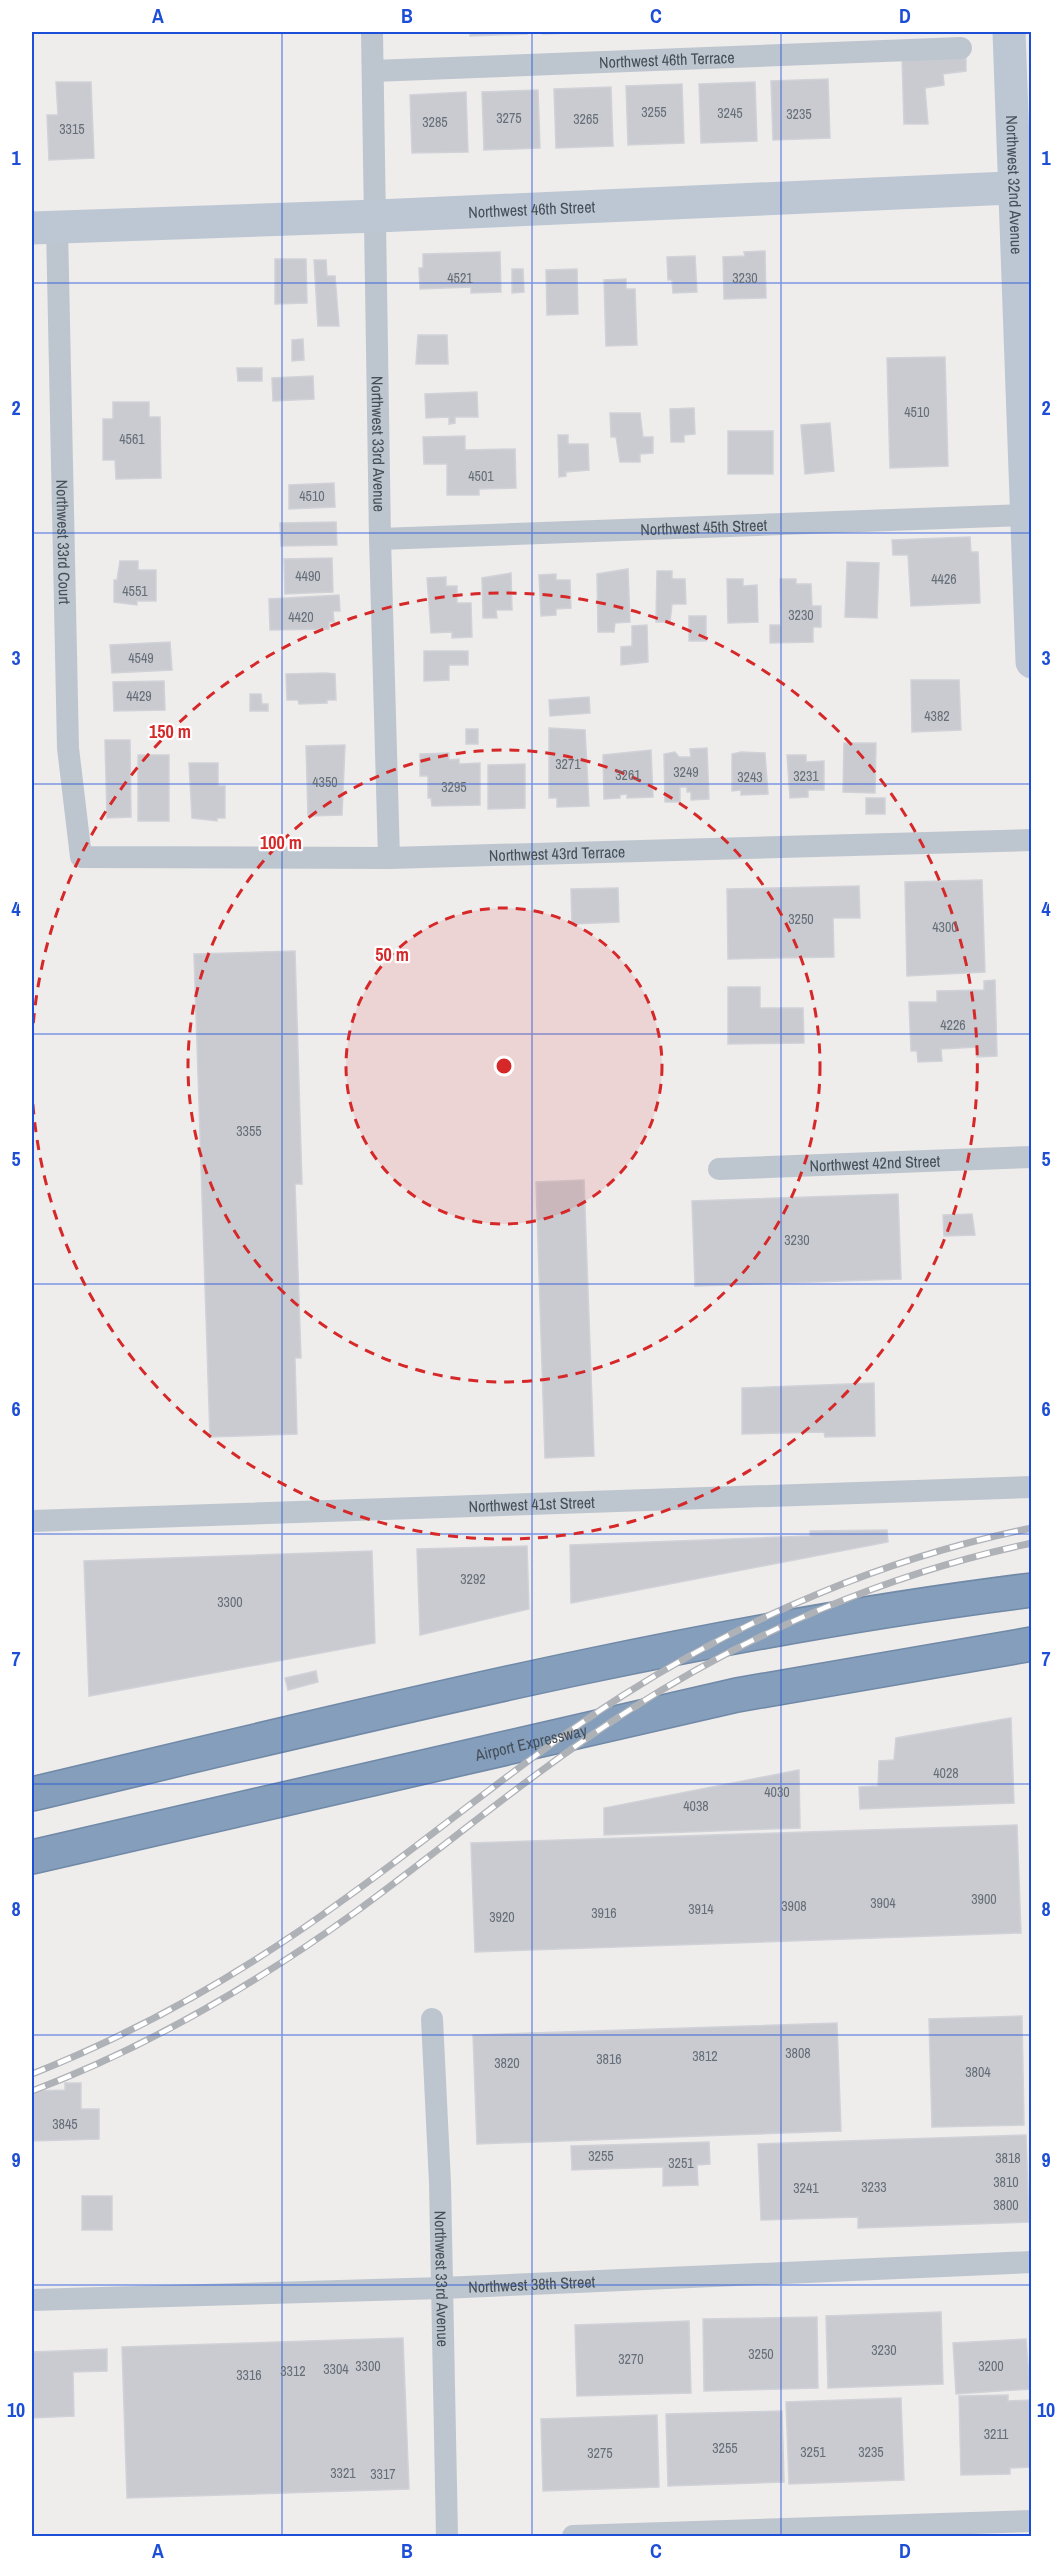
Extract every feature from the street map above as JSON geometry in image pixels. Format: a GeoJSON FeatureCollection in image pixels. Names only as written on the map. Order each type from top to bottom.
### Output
{"type":"FeatureCollection","features":[{"type":"Feature","properties":{"kind":"highway"},"geometry":{"type":"LineString","coordinates":[[32,1794],[350,1719],[718,1639],[985,1595],[1032,1590]]}},
{"type":"Feature","properties":{"kind":"highway","name":"Airport Expressway"},"geometry":{"type":"LineString","coordinates":[[32,1857],[737,1695],[1032,1644]]}},
{"type":"Feature","properties":{"kind":"street","name":"Northwest 33rd Avenue"},"geometry":{"type":"LineString","coordinates":[[372,32],[377,216],[380,539],[389,858]]}},
{"type":"Feature","properties":{"kind":"street","name":"Northwest 32nd Avenue"},"geometry":{"type":"LineString","coordinates":[[1009,32],[1023,187],[1026,514],[1032,662]]}},
{"type":"Feature","properties":{"kind":"street","name":"Northwest 46th Terrace"},"geometry":{"type":"LineString","coordinates":[[373,71],[961,48]]}},
{"type":"Feature","properties":{"kind":"street","name":"Northwest 46th Street"},"geometry":{"type":"LineString","coordinates":[[44,227],[377,216],[1023,187]]}},
{"type":"Feature","properties":{"kind":"street","name":"Northwest 33rd Court"},"geometry":{"type":"LineString","coordinates":[[44,227],[68,748],[81,856]]}},
{"type":"Feature","properties":{"kind":"street","name":"Northwest 45th Street"},"geometry":{"type":"LineString","coordinates":[[380,539],[1026,514]]}},
{"type":"Feature","properties":{"kind":"street","name":"Northwest 43rd Terrace"},"geometry":{"type":"LineString","coordinates":[[81,856],[389,858],[1032,840]]}},
{"type":"Feature","properties":{"kind":"street","name":"Northwest 42nd Street"},"geometry":{"type":"LineString","coordinates":[[719,1169],[1032,1157]]}},
{"type":"Feature","properties":{"kind":"street","name":"Northwest 41st Street"},"geometry":{"type":"LineString","coordinates":[[32,1521],[1032,1487]]}},
{"type":"Feature","properties":{"kind":"street","name":"Northwest 33rd Avenue"},"geometry":{"type":"LineString","coordinates":[[432,2019],[442,2288],[447,2536]]}},
{"type":"Feature","properties":{"kind":"street","name":"Northwest 38th Street"},"geometry":{"type":"LineString","coordinates":[[32,2300],[442,2288],[1032,2262]]}},
{"type":"Feature","properties":{"kind":"street"},"geometry":{"type":"LineString","coordinates":[[573,2536],[1032,2521]]}},
{"type":"Feature","properties":{"kind":"building"},"geometry":{"type":"Polygon","coordinates":[[[470,32],[526,32],[527,34],[470,36],[470,32]]]}},
{"type":"Feature","properties":{"kind":"building"},"geometry":{"type":"Polygon","coordinates":[[[543,32],[598,32],[543,34],[543,32]]]}},
{"type":"Feature","properties":{"kind":"building"},"geometry":{"type":"Polygon","coordinates":[[[902,57],[966,57],[966,71],[943,74],[944,85],[925,88],[928,124],[904,124],[902,57]]]}},
{"type":"Feature","properties":{"kind":"building"},"geometry":{"type":"Polygon","coordinates":[[[828,79],[830,138],[773,140],[771,81],[828,79]]]}},
{"type":"Feature","properties":{"kind":"building"},"geometry":{"type":"Polygon","coordinates":[[[56,82],[91,82],[94,158],[49,160],[47,115],[58,115],[56,82]]]}},
{"type":"Feature","properties":{"kind":"building"},"geometry":{"type":"Polygon","coordinates":[[[755,82],[757,141],[701,143],[699,84],[755,82]]]}},
{"type":"Feature","properties":{"kind":"building"},"geometry":{"type":"Polygon","coordinates":[[[682,84],[684,143],[628,145],[626,86],[682,84]]]}},
{"type":"Feature","properties":{"kind":"building"},"geometry":{"type":"Polygon","coordinates":[[[611,87],[613,146],[556,148],[554,89],[611,87]]]}},
{"type":"Feature","properties":{"kind":"building"},"geometry":{"type":"Polygon","coordinates":[[[538,90],[540,148],[484,150],[482,92],[538,90]]]}},
{"type":"Feature","properties":{"kind":"building"},"geometry":{"type":"Polygon","coordinates":[[[466,92],[468,152],[412,153],[410,95],[466,92]]]}},
{"type":"Feature","properties":{"kind":"building"},"geometry":{"type":"Polygon","coordinates":[[[765,251],[766,298],[724,299],[723,257],[745,256],[744,252],[765,251]]]}},
{"type":"Feature","properties":{"kind":"building"},"geometry":{"type":"Polygon","coordinates":[[[500,252],[501,292],[471,293],[471,287],[420,289],[419,268],[423,268],[423,254],[500,252]]]}},
{"type":"Feature","properties":{"kind":"building"},"geometry":{"type":"Polygon","coordinates":[[[695,256],[697,292],[673,293],[672,280],[668,280],[667,257],[695,256]]]}},
{"type":"Feature","properties":{"kind":"building"},"geometry":{"type":"Polygon","coordinates":[[[275,259],[306,259],[307,303],[275,304],[275,259]]]}},
{"type":"Feature","properties":{"kind":"building"},"geometry":{"type":"Polygon","coordinates":[[[314,260],[326,260],[327,276],[335,276],[339,326],[318,326],[314,260]]]}},
{"type":"Feature","properties":{"kind":"building"},"geometry":{"type":"Polygon","coordinates":[[[512,269],[523,269],[524,292],[512,293],[512,269]]]}},
{"type":"Feature","properties":{"kind":"building"},"geometry":{"type":"Polygon","coordinates":[[[577,269],[578,314],[547,315],[546,270],[577,269]]]}},
{"type":"Feature","properties":{"kind":"building"},"geometry":{"type":"Polygon","coordinates":[[[626,279],[626,289],[635,289],[637,345],[606,346],[604,280],[626,279]]]}},
{"type":"Feature","properties":{"kind":"building"},"geometry":{"type":"Polygon","coordinates":[[[418,335],[447,335],[448,364],[416,364],[418,335]]]}},
{"type":"Feature","properties":{"kind":"building"},"geometry":{"type":"Polygon","coordinates":[[[303,339],[304,360],[292,361],[292,340],[303,339]]]}},
{"type":"Feature","properties":{"kind":"building"},"geometry":{"type":"Polygon","coordinates":[[[945,357],[948,466],[890,468],[887,358],[945,357]]]}},
{"type":"Feature","properties":{"kind":"building"},"geometry":{"type":"Polygon","coordinates":[[[237,368],[262,368],[262,381],[238,381],[237,368]]]}},
{"type":"Feature","properties":{"kind":"building"},"geometry":{"type":"Polygon","coordinates":[[[313,376],[314,399],[273,401],[272,378],[313,376]]]}},
{"type":"Feature","properties":{"kind":"building"},"geometry":{"type":"Polygon","coordinates":[[[477,392],[478,417],[455,417],[455,423],[449,424],[449,417],[426,418],[425,394],[477,392]]]}},
{"type":"Feature","properties":{"kind":"building"},"geometry":{"type":"Polygon","coordinates":[[[113,402],[149,402],[149,417],[160,417],[161,478],[116,479],[115,460],[103,460],[103,419],[113,419],[113,402]]]}},
{"type":"Feature","properties":{"kind":"building"},"geometry":{"type":"Polygon","coordinates":[[[694,408],[695,434],[684,435],[684,442],[671,442],[670,409],[694,408]]]}},
{"type":"Feature","properties":{"kind":"building"},"geometry":{"type":"Polygon","coordinates":[[[610,413],[640,413],[643,437],[653,437],[653,453],[640,454],[640,462],[620,462],[616,437],[611,437],[610,413]]]}},
{"type":"Feature","properties":{"kind":"building"},"geometry":{"type":"Polygon","coordinates":[[[830,423],[834,471],[805,474],[801,425],[830,423]]]}},
{"type":"Feature","properties":{"kind":"building"},"geometry":{"type":"Polygon","coordinates":[[[728,431],[773,431],[773,474],[728,474],[728,431]]]}},
{"type":"Feature","properties":{"kind":"building"},"geometry":{"type":"Polygon","coordinates":[[[558,435],[568,435],[568,444],[588,444],[589,470],[566,472],[566,476],[559,477],[558,435]]]}},
{"type":"Feature","properties":{"kind":"building"},"geometry":{"type":"Polygon","coordinates":[[[465,436],[465,450],[515,449],[516,488],[479,489],[479,495],[447,495],[447,464],[424,464],[423,437],[465,436]]]}},
{"type":"Feature","properties":{"kind":"building"},"geometry":{"type":"Polygon","coordinates":[[[334,483],[335,507],[289,509],[289,485],[334,483]]]}},
{"type":"Feature","properties":{"kind":"building"},"geometry":{"type":"Polygon","coordinates":[[[336,522],[337,545],[281,546],[280,523],[336,522]]]}},
{"type":"Feature","properties":{"kind":"building"},"geometry":{"type":"Polygon","coordinates":[[[970,537],[971,552],[978,552],[980,603],[911,606],[908,555],[893,555],[892,540],[970,537]]]}},
{"type":"Feature","properties":{"kind":"building"},"geometry":{"type":"Polygon","coordinates":[[[332,558],[333,592],[285,594],[284,559],[332,558]]]}},
{"type":"Feature","properties":{"kind":"building"},"geometry":{"type":"Polygon","coordinates":[[[120,561],[138,561],[138,570],[156,570],[156,601],[137,601],[137,605],[114,602],[114,580],[117,580],[120,561]]]}},
{"type":"Feature","properties":{"kind":"building"},"geometry":{"type":"Polygon","coordinates":[[[847,562],[879,563],[877,618],[845,617],[847,562]]]}},
{"type":"Feature","properties":{"kind":"building"},"geometry":{"type":"Polygon","coordinates":[[[628,569],[630,622],[615,623],[614,632],[598,632],[597,574],[628,569]]]}},
{"type":"Feature","properties":{"kind":"building"},"geometry":{"type":"Polygon","coordinates":[[[657,571],[672,571],[672,579],[685,579],[686,604],[672,604],[670,622],[656,622],[657,571]]]}},
{"type":"Feature","properties":{"kind":"building"},"geometry":{"type":"Polygon","coordinates":[[[511,573],[512,610],[496,610],[497,618],[483,618],[482,578],[511,573]]]}},
{"type":"Feature","properties":{"kind":"building"},"geometry":{"type":"Polygon","coordinates":[[[556,574],[556,580],[570,580],[571,608],[556,609],[556,615],[541,616],[539,575],[556,574]]]}},
{"type":"Feature","properties":{"kind":"building"},"geometry":{"type":"Polygon","coordinates":[[[446,577],[446,586],[457,586],[457,603],[471,603],[472,637],[452,638],[452,632],[431,633],[427,578],[446,577]]]}},
{"type":"Feature","properties":{"kind":"building"},"geometry":{"type":"Polygon","coordinates":[[[727,579],[743,579],[743,586],[757,585],[758,622],[728,623],[727,579]]]}},
{"type":"Feature","properties":{"kind":"building"},"geometry":{"type":"Polygon","coordinates":[[[780,579],[796,579],[796,584],[811,584],[812,606],[821,606],[821,627],[813,627],[813,642],[770,643],[770,625],[781,625],[780,579]]]}},
{"type":"Feature","properties":{"kind":"building"},"geometry":{"type":"Polygon","coordinates":[[[339,595],[340,611],[333,611],[334,622],[329,622],[329,629],[270,630],[269,599],[339,595]]]}},
{"type":"Feature","properties":{"kind":"building"},"geometry":{"type":"Polygon","coordinates":[[[689,616],[706,616],[706,641],[689,641],[689,616]]]}},
{"type":"Feature","properties":{"kind":"building"},"geometry":{"type":"Polygon","coordinates":[[[647,625],[648,662],[621,665],[621,647],[632,646],[632,626],[647,625]]]}},
{"type":"Feature","properties":{"kind":"building"},"geometry":{"type":"Polygon","coordinates":[[[170,642],[172,670],[112,673],[110,645],[170,642]]]}},
{"type":"Feature","properties":{"kind":"building"},"geometry":{"type":"Polygon","coordinates":[[[424,651],[468,651],[468,665],[449,665],[449,680],[424,681],[424,651]]]}},
{"type":"Feature","properties":{"kind":"building"},"geometry":{"type":"Polygon","coordinates":[[[286,674],[335,674],[336,700],[327,700],[327,703],[299,704],[298,700],[287,700],[286,674]]]}},
{"type":"Feature","properties":{"kind":"building"},"geometry":{"type":"Polygon","coordinates":[[[911,680],[959,680],[961,730],[912,732],[911,680]]]}},
{"type":"Feature","properties":{"kind":"building"},"geometry":{"type":"Polygon","coordinates":[[[164,681],[165,710],[114,711],[113,682],[164,681]]]}},
{"type":"Feature","properties":{"kind":"building"},"geometry":{"type":"Polygon","coordinates":[[[250,694],[261,694],[262,704],[268,704],[268,711],[250,711],[250,694]]]}},
{"type":"Feature","properties":{"kind":"building"},"geometry":{"type":"Polygon","coordinates":[[[589,697],[590,713],[550,716],[549,700],[589,697]]]}},
{"type":"Feature","properties":{"kind":"building"},"geometry":{"type":"Polygon","coordinates":[[[549,728],[585,730],[589,806],[557,807],[557,798],[549,798],[549,728]]]}},
{"type":"Feature","properties":{"kind":"building"},"geometry":{"type":"Polygon","coordinates":[[[466,729],[478,729],[478,744],[466,744],[466,729]]]}},
{"type":"Feature","properties":{"kind":"building"},"geometry":{"type":"Polygon","coordinates":[[[105,740],[130,740],[131,817],[107,818],[105,740]]]}},
{"type":"Feature","properties":{"kind":"building"},"geometry":{"type":"Polygon","coordinates":[[[844,743],[876,743],[875,793],[843,792],[844,743]]]}},
{"type":"Feature","properties":{"kind":"building"},"geometry":{"type":"Polygon","coordinates":[[[345,745],[342,815],[308,816],[306,746],[345,745]]]}},
{"type":"Feature","properties":{"kind":"building"},"geometry":{"type":"Polygon","coordinates":[[[707,748],[709,799],[691,800],[691,792],[687,792],[687,787],[680,787],[680,802],[665,802],[664,754],[675,752],[679,757],[691,757],[690,749],[707,748]]]}},
{"type":"Feature","properties":{"kind":"building"},"geometry":{"type":"Polygon","coordinates":[[[651,750],[653,797],[627,798],[627,794],[620,795],[620,798],[604,799],[603,755],[651,750]]]}},
{"type":"Feature","properties":{"kind":"building"},"geometry":{"type":"Polygon","coordinates":[[[449,753],[449,760],[459,759],[459,764],[480,763],[480,805],[432,806],[431,798],[428,798],[428,776],[420,776],[420,754],[449,753]]]}},
{"type":"Feature","properties":{"kind":"building"},"geometry":{"type":"Polygon","coordinates":[[[765,753],[768,794],[741,795],[741,790],[732,791],[732,754],[765,753]]]}},
{"type":"Feature","properties":{"kind":"building"},"geometry":{"type":"Polygon","coordinates":[[[138,755],[169,755],[169,821],[138,821],[138,755]]]}},
{"type":"Feature","properties":{"kind":"building"},"geometry":{"type":"Polygon","coordinates":[[[787,755],[806,755],[806,762],[824,761],[824,790],[808,790],[808,797],[790,798],[787,755]]]}},
{"type":"Feature","properties":{"kind":"building"},"geometry":{"type":"Polygon","coordinates":[[[189,763],[218,763],[218,786],[225,786],[225,818],[217,818],[217,821],[192,818],[189,763]]]}},
{"type":"Feature","properties":{"kind":"building"},"geometry":{"type":"Polygon","coordinates":[[[525,764],[525,808],[488,809],[488,765],[525,764]]]}},
{"type":"Feature","properties":{"kind":"building"},"geometry":{"type":"Polygon","coordinates":[[[866,798],[885,798],[885,814],[866,814],[866,798]]]}},
{"type":"Feature","properties":{"kind":"building"},"geometry":{"type":"Polygon","coordinates":[[[982,880],[985,972],[907,976],[905,882],[982,880]]]}},
{"type":"Feature","properties":{"kind":"building"},"geometry":{"type":"Polygon","coordinates":[[[859,886],[860,918],[833,918],[834,957],[728,959],[727,889],[859,886]]]}},
{"type":"Feature","properties":{"kind":"building"},"geometry":{"type":"Polygon","coordinates":[[[618,888],[619,922],[572,924],[571,889],[618,888]]]}},
{"type":"Feature","properties":{"kind":"building"},"geometry":{"type":"Polygon","coordinates":[[[295,951],[302,1184],[295,1184],[301,1358],[295,1358],[297,1434],[210,1437],[194,954],[295,951]]]}},
{"type":"Feature","properties":{"kind":"building"},"geometry":{"type":"Polygon","coordinates":[[[995,980],[997,1056],[977,1057],[977,1047],[941,1049],[942,1061],[918,1062],[917,1051],[911,1051],[909,1002],[937,1002],[937,991],[984,990],[984,981],[995,980]]]}},
{"type":"Feature","properties":{"kind":"building"},"geometry":{"type":"Polygon","coordinates":[[[728,987],[760,987],[760,1008],[803,1008],[804,1043],[728,1044],[728,987]]]}},
{"type":"Feature","properties":{"kind":"building"},"geometry":{"type":"Polygon","coordinates":[[[584,1180],[594,1456],[545,1458],[536,1182],[584,1180]]]}},
{"type":"Feature","properties":{"kind":"building"},"geometry":{"type":"Polygon","coordinates":[[[898,1194],[901,1279],[695,1286],[692,1201],[898,1194]]]}},
{"type":"Feature","properties":{"kind":"building"},"geometry":{"type":"Polygon","coordinates":[[[972,1214],[975,1235],[944,1236],[943,1215],[972,1214]]]}},
{"type":"Feature","properties":{"kind":"building"},"geometry":{"type":"Polygon","coordinates":[[[874,1383],[875,1436],[825,1437],[824,1432],[742,1434],[742,1388],[874,1383]]]}},
{"type":"Feature","properties":{"kind":"building"},"geometry":{"type":"Polygon","coordinates":[[[887,1530],[888,1542],[571,1603],[570,1545],[810,1536],[810,1531],[887,1530]]]}},
{"type":"Feature","properties":{"kind":"building"},"geometry":{"type":"Polygon","coordinates":[[[527,1546],[529,1609],[420,1635],[417,1549],[527,1546]]]}},
{"type":"Feature","properties":{"kind":"building"},"geometry":{"type":"Polygon","coordinates":[[[372,1551],[375,1643],[89,1696],[84,1561],[372,1551]]]}},
{"type":"Feature","properties":{"kind":"building"},"geometry":{"type":"Polygon","coordinates":[[[316,1671],[318,1682],[288,1690],[285,1678],[316,1671]]]}},
{"type":"Feature","properties":{"kind":"building"},"geometry":{"type":"Polygon","coordinates":[[[1011,1718],[1014,1803],[860,1809],[859,1787],[878,1786],[879,1761],[894,1760],[896,1738],[1011,1718]]]}},
{"type":"Feature","properties":{"kind":"building"},"geometry":{"type":"Polygon","coordinates":[[[799,1770],[800,1828],[604,1835],[604,1808],[799,1770]]]}},
{"type":"Feature","properties":{"kind":"building"},"geometry":{"type":"Polygon","coordinates":[[[1017,1825],[1021,1933],[475,1952],[471,1843],[1017,1825]]]}},
{"type":"Feature","properties":{"kind":"building"},"geometry":{"type":"Polygon","coordinates":[[[1022,2016],[1024,2125],[932,2127],[929,2019],[1022,2016]]]}},
{"type":"Feature","properties":{"kind":"building"},"geometry":{"type":"Polygon","coordinates":[[[837,2023],[841,2131],[477,2144],[473,2035],[837,2023]]]}},
{"type":"Feature","properties":{"kind":"building"},"geometry":{"type":"Polygon","coordinates":[[[65,2083],[81,2083],[81,2109],[99,2109],[99,2139],[32,2141],[32,2091],[65,2090],[65,2083]]]}},
{"type":"Feature","properties":{"kind":"building"},"geometry":{"type":"Polygon","coordinates":[[[1026,2135],[1029,2222],[858,2228],[858,2217],[761,2220],[758,2144],[1026,2135]]]}},
{"type":"Feature","properties":{"kind":"building"},"geometry":{"type":"Polygon","coordinates":[[[709,2142],[710,2164],[697,2165],[698,2185],[663,2186],[663,2167],[572,2170],[571,2146],[709,2142]]]}},
{"type":"Feature","properties":{"kind":"building"},"geometry":{"type":"Polygon","coordinates":[[[82,2196],[112,2196],[112,2230],[82,2230],[82,2196]]]}},
{"type":"Feature","properties":{"kind":"building"},"geometry":{"type":"Polygon","coordinates":[[[941,2312],[943,2384],[828,2388],[826,2316],[941,2312]]]}},
{"type":"Feature","properties":{"kind":"building"},"geometry":{"type":"Polygon","coordinates":[[[817,2317],[818,2388],[704,2391],[703,2319],[817,2317]]]}},
{"type":"Feature","properties":{"kind":"building"},"geometry":{"type":"Polygon","coordinates":[[[689,2321],[691,2393],[577,2396],[575,2325],[689,2321]]]}},
{"type":"Feature","properties":{"kind":"building"},"geometry":{"type":"Polygon","coordinates":[[[403,2338],[409,2489],[127,2498],[122,2347],[403,2338]]]}},
{"type":"Feature","properties":{"kind":"building"},"geometry":{"type":"Polygon","coordinates":[[[1026,2339],[1030,2389],[956,2394],[953,2343],[1026,2339]]]}},
{"type":"Feature","properties":{"kind":"building"},"geometry":{"type":"Polygon","coordinates":[[[107,2349],[107,2371],[73,2372],[74,2416],[32,2418],[32,2352],[107,2349]]]}},
{"type":"Feature","properties":{"kind":"building"},"geometry":{"type":"Polygon","coordinates":[[[1008,2395],[1008,2401],[1032,2400],[1032,2467],[1010,2468],[1010,2474],[961,2475],[959,2396],[1008,2395]]]}},
{"type":"Feature","properties":{"kind":"building"},"geometry":{"type":"Polygon","coordinates":[[[901,2398],[904,2480],[789,2484],[786,2402],[901,2398]]]}},
{"type":"Feature","properties":{"kind":"building"},"geometry":{"type":"Polygon","coordinates":[[[782,2411],[784,2482],[668,2486],[666,2414],[782,2411]]]}},
{"type":"Feature","properties":{"kind":"building"},"geometry":{"type":"Polygon","coordinates":[[[657,2415],[659,2487],[543,2491],[541,2419],[657,2415]]]}},
{"type":"Feature","properties":{"kind":"railway"},"geometry":{"type":"LineString","coordinates":[[32,2074],[154,2018],[269,1951],[378,1875],[586,1720],[669,1667],[718,1640],[820,1593],[872,1573],[978,1540],[1032,1528]]}},
{"type":"Feature","properties":{"kind":"railway"},"geometry":{"type":"LineString","coordinates":[[32,2091],[117,2055],[199,2012],[278,1965],[388,1888],[592,1734],[675,1682],[772,1631],[822,1609],[926,1571],[1032,1543]]}}]}
